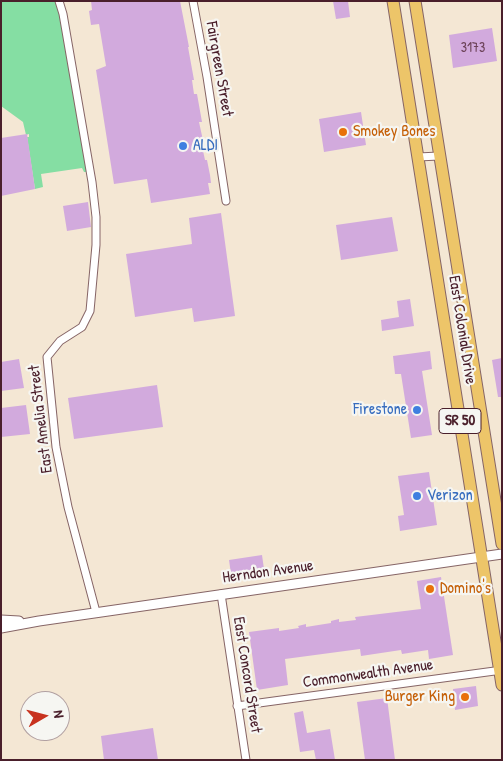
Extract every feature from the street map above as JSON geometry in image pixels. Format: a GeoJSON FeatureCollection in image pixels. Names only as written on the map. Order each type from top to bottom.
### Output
{"type":"FeatureCollection","features":[{"type":"Feature","properties":{"kind":"highway","name":"East Colonial Drive"},"geometry":{"type":"LineString","coordinates":[[393,1],[502,685]]}},
{"type":"Feature","properties":{"kind":"highway","name":"East Colonial Drive"},"geometry":{"type":"LineString","coordinates":[[415,1],[502,544]]}},
{"type":"Feature","properties":{"kind":"street","name":"East Amelia Street"},"geometry":{"type":"LineString","coordinates":[[59,1],[63,14],[92,182],[96,217],[96,245],[90,311],[82,327],[60,341],[47,357],[57,455],[68,507],[96,612]]}},
{"type":"Feature","properties":{"kind":"street","name":"Fairgreen Street"},"geometry":{"type":"LineString","coordinates":[[193,1],[226,201]]}},
{"type":"Feature","properties":{"kind":"street"},"geometry":{"type":"LineString","coordinates":[[418,157],[439,156]]}},
{"type":"Feature","properties":{"kind":"street","name":"Herndon Avenue"},"geometry":{"type":"LineString","coordinates":[[1,628],[96,612],[502,554]]}},
{"type":"Feature","properties":{"kind":"street","name":"East Concord Street"},"geometry":{"type":"LineString","coordinates":[[221,594],[246,760]]}},
{"type":"Feature","properties":{"kind":"street","name":"Herndon Avenue"},"geometry":{"type":"LineString","coordinates":[[1,620],[39,621]]}},
{"type":"Feature","properties":{"kind":"street","name":"Commonwealth Avenue"},"geometry":{"type":"LineString","coordinates":[[238,706],[501,670]]}},
{"type":"Feature","properties":{"kind":"green space"},"geometry":{"type":"Polygon","coordinates":[[[1,1],[55,1],[58,5],[87,172],[84,172],[82,168],[41,174],[43,187],[35,189],[27,137],[29,137],[29,134],[26,135],[23,122],[1,106],[1,1]]]}},
{"type":"Feature","properties":{"kind":"building"},"geometry":{"type":"Polygon","coordinates":[[[91,1],[180,1],[194,80],[192,80],[194,94],[197,94],[202,122],[199,122],[204,145],[202,146],[210,175],[211,183],[208,183],[210,194],[151,203],[147,179],[114,184],[96,70],[106,66],[99,24],[91,25],[89,11],[92,10],[91,1]]]}},
{"type":"Feature","properties":{"kind":"building"},"geometry":{"type":"Polygon","coordinates":[[[333,1],[348,1],[350,17],[336,19],[333,1]]]}},
{"type":"Feature","properties":{"kind":"building"},"geometry":{"type":"Polygon","coordinates":[[[492,28],[497,61],[453,68],[449,35],[492,28]]]}},
{"type":"Feature","properties":{"kind":"building","name":"Smokey Bones"},"geometry":{"type":"Polygon","coordinates":[[[361,112],[366,145],[324,152],[319,119],[361,112]]]}},
{"type":"Feature","properties":{"kind":"building"},"geometry":{"type":"Polygon","coordinates":[[[27,134],[35,189],[1,196],[1,138],[27,134]]]}},
{"type":"Feature","properties":{"kind":"building"},"geometry":{"type":"Polygon","coordinates":[[[88,202],[91,227],[67,231],[63,206],[88,202]]]}},
{"type":"Feature","properties":{"kind":"building"},"geometry":{"type":"Polygon","coordinates":[[[221,213],[235,316],[194,322],[192,308],[135,317],[126,254],[192,244],[189,218],[221,213]]]}},
{"type":"Feature","properties":{"kind":"building"},"geometry":{"type":"Polygon","coordinates":[[[392,217],[398,251],[341,260],[336,225],[392,217]]]}},
{"type":"Feature","properties":{"kind":"building"},"geometry":{"type":"Polygon","coordinates":[[[410,299],[414,326],[382,331],[381,320],[399,317],[397,301],[410,299]]]}},
{"type":"Feature","properties":{"kind":"building"},"geometry":{"type":"Polygon","coordinates":[[[430,351],[432,369],[422,371],[432,435],[411,438],[401,374],[395,374],[393,356],[430,351]]]}},
{"type":"Feature","properties":{"kind":"building"},"geometry":{"type":"Polygon","coordinates":[[[502,358],[502,397],[498,397],[492,360],[502,358]]]}},
{"type":"Feature","properties":{"kind":"building"},"geometry":{"type":"Polygon","coordinates":[[[19,359],[24,388],[1,391],[1,362],[19,359]]]}},
{"type":"Feature","properties":{"kind":"building"},"geometry":{"type":"Polygon","coordinates":[[[157,385],[163,427],[74,439],[68,398],[157,385]]]}},
{"type":"Feature","properties":{"kind":"building"},"geometry":{"type":"Polygon","coordinates":[[[26,405],[30,434],[1,437],[1,408],[26,405]]]}},
{"type":"Feature","properties":{"kind":"building","name":"Verizon"},"geometry":{"type":"Polygon","coordinates":[[[429,472],[437,525],[400,531],[398,516],[404,515],[398,476],[429,472]]]}},
{"type":"Feature","properties":{"kind":"building"},"geometry":{"type":"Polygon","coordinates":[[[262,555],[264,569],[231,574],[229,560],[262,555]]]}},
{"type":"Feature","properties":{"kind":"building"},"geometry":{"type":"Polygon","coordinates":[[[441,577],[453,655],[429,659],[428,650],[402,654],[401,650],[361,656],[360,649],[285,659],[288,685],[257,690],[249,632],[279,628],[279,631],[299,628],[298,626],[306,624],[306,627],[331,623],[331,621],[339,619],[339,622],[356,620],[355,617],[421,609],[417,581],[441,577]]]}},
{"type":"Feature","properties":{"kind":"building","name":"Burger King"},"geometry":{"type":"Polygon","coordinates":[[[476,686],[478,706],[455,710],[453,689],[476,686]]]}},
{"type":"Feature","properties":{"kind":"building"},"geometry":{"type":"Polygon","coordinates":[[[387,698],[395,760],[365,760],[357,702],[387,698]]]}},
{"type":"Feature","properties":{"kind":"building"},"geometry":{"type":"Polygon","coordinates":[[[303,711],[307,733],[330,729],[335,760],[316,760],[314,750],[300,752],[294,713],[303,711]]]}},
{"type":"Feature","properties":{"kind":"building"},"geometry":{"type":"Polygon","coordinates":[[[153,728],[158,760],[104,760],[101,736],[153,728]]]}},
{"type":"Feature","properties":{"kind":"place","name":"Smokey Bones"},"geometry":{"type":"Point","coordinates":[343,132]}},
{"type":"Feature","properties":{"kind":"place","name":"ALDI"},"geometry":{"type":"Point","coordinates":[183,146]}},
{"type":"Feature","properties":{"kind":"place","name":"Firestone"},"geometry":{"type":"Point","coordinates":[417,410]}},
{"type":"Feature","properties":{"kind":"place","name":"Verizon"},"geometry":{"type":"Point","coordinates":[417,496]}},
{"type":"Feature","properties":{"kind":"place","name":"Domino's"},"geometry":{"type":"Point","coordinates":[430,589]}},
{"type":"Feature","properties":{"kind":"place","name":"Burger King"},"geometry":{"type":"Point","coordinates":[465,697]}}]}
